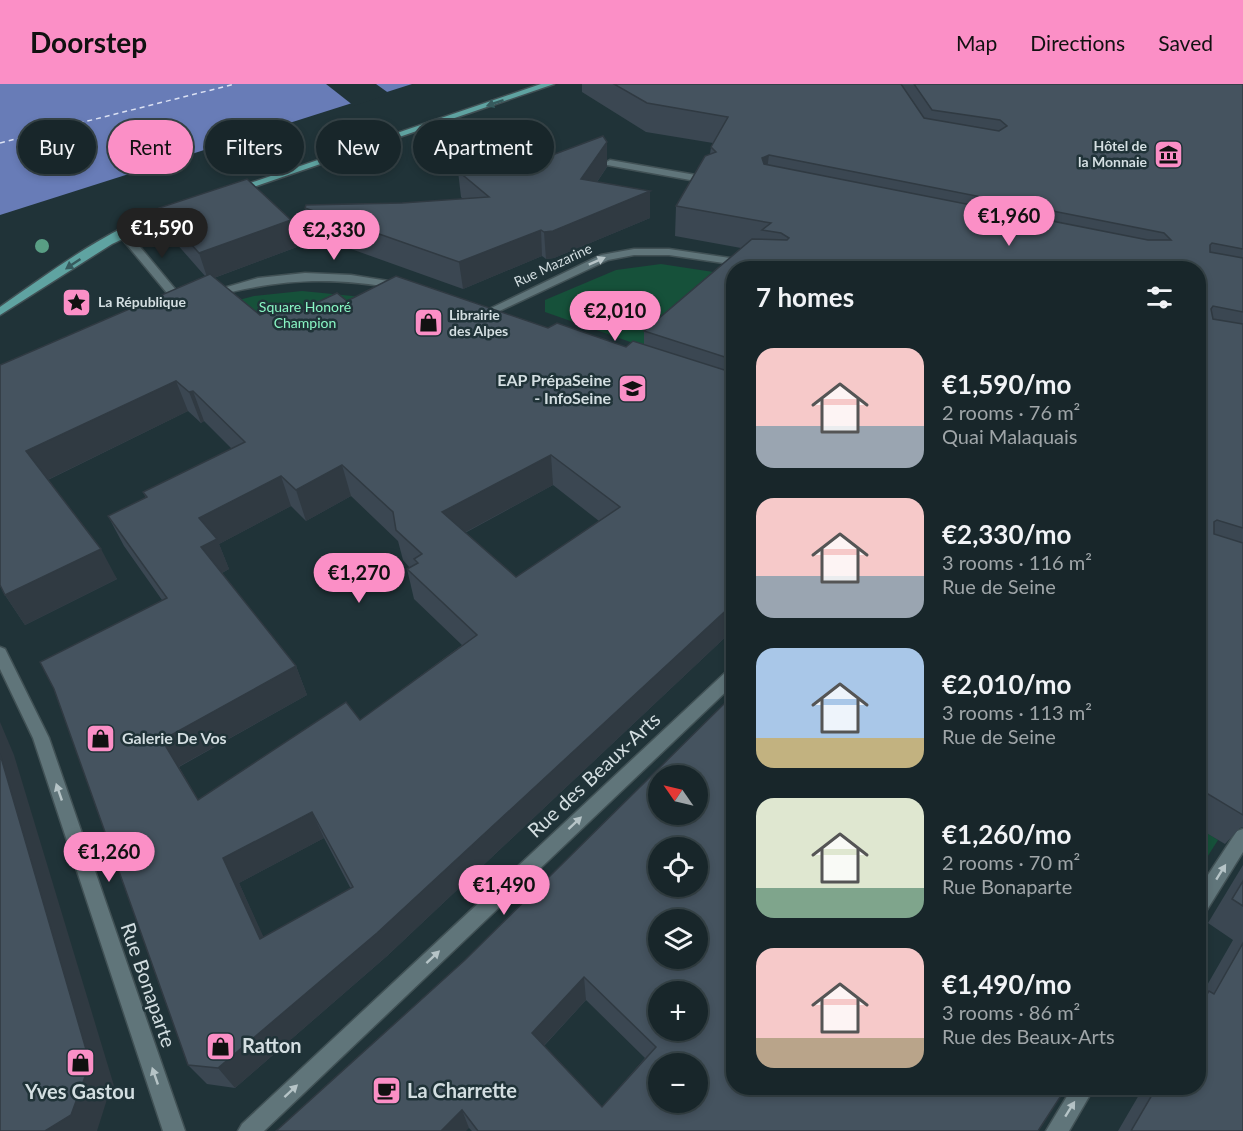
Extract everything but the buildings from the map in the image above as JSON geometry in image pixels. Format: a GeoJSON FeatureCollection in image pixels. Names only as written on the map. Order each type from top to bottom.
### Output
{"type":"FeatureCollection","features":[{"type":"Feature","properties":{"kind":"main road"},"geometry":{"type":"LineString","coordinates":[[226,193],[550,84]]}},
{"type":"Feature","properties":{"kind":"main road"},"geometry":{"type":"LineString","coordinates":[[0,312],[122,232],[147,219],[192,204]]}},
{"type":"Feature","properties":{"kind":"street"},"geometry":{"type":"LineString","coordinates":[[610,163],[706,180]]}},
{"type":"Feature","properties":{"kind":"street"},"geometry":{"type":"LineString","coordinates":[[122,232],[175,306],[241,284],[273,277],[316,275],[351,277],[416,290]]}},
{"type":"Feature","properties":{"kind":"street","name":"Rue Mazarine"},"geometry":{"type":"LineString","coordinates":[[509,321],[481,311],[605,257],[634,252],[688,254],[732,261]]}},
{"type":"Feature","properties":{"kind":"street","name":"Rue Bonaparte"},"geometry":{"type":"LineString","coordinates":[[0,653],[41,738],[174,1131]]}},
{"type":"Feature","properties":{"kind":"street","name":"Rue des Beaux-Arts"},"geometry":{"type":"LineString","coordinates":[[249,1131],[726,682]]}},
{"type":"Feature","properties":{"kind":"street"},"geometry":{"type":"LineString","coordinates":[[1206,895],[1243,837]]}},
{"type":"Feature","properties":{"kind":"street"},"geometry":{"type":"LineString","coordinates":[[1057,1131],[1080,1095]]}},
{"type":"Feature","properties":{"kind":"green space"},"geometry":{"type":"Polygon","coordinates":[[[661,264],[726,274],[726,282],[656,351],[545,312],[545,300],[616,270],[661,264]]]}},
{"type":"Feature","properties":{"kind":"green space","name":"Square Honoré Champion"},"geometry":{"type":"Polygon","coordinates":[[[302,291],[373,298],[303,344],[220,305],[254,296],[302,291]]]}},
{"type":"Feature","properties":{"kind":"green space"},"geometry":{"type":"Polygon","coordinates":[[[1206,832],[1218,840],[1206,859],[1206,832]]]}},
{"type":"Feature","properties":{"kind":"water"},"geometry":{"type":"Polygon","coordinates":[[[0,84],[412,84],[299,120],[205,120],[205,150],[193,154],[193,120],[108,120],[108,174],[129,174],[0,215],[0,84]]]}},
{"type":"Feature","properties":{"kind":"pier"},"geometry":{"type":"Polygon","coordinates":[[[326,84],[376,84],[390,94],[354,106],[326,84]]]}},
{"type":"Feature","properties":{"kind":"ferry route"},"geometry":{"type":"LineString","coordinates":[[0,143],[235,84]]}},
{"type":"Feature","properties":{"kind":"place","name":"Hôtel de la Monnaie"},"geometry":{"type":"Point","coordinates":[1168,154]}},
{"type":"Feature","properties":{"kind":"place","name":"La République"},"geometry":{"type":"Point","coordinates":[77,302]}},
{"type":"Feature","properties":{"kind":"place","name":"Librairie des Alpes"},"geometry":{"type":"Point","coordinates":[428,323]}},
{"type":"Feature","properties":{"kind":"place","name":"EAP PrépaSeine - InfoSeine"},"geometry":{"type":"Point","coordinates":[632,389]}},
{"type":"Feature","properties":{"kind":"place","name":"Galerie De Vos"},"geometry":{"type":"Point","coordinates":[101,738]}},
{"type":"Feature","properties":{"kind":"place","name":"Ratton"},"geometry":{"type":"Point","coordinates":[221,1046]}},
{"type":"Feature","properties":{"kind":"place","name":"Yves Gastou"},"geometry":{"type":"Point","coordinates":[80,1062]}},
{"type":"Feature","properties":{"kind":"place","name":"La Charrette"},"geometry":{"type":"Point","coordinates":[386,1091]}}]}
